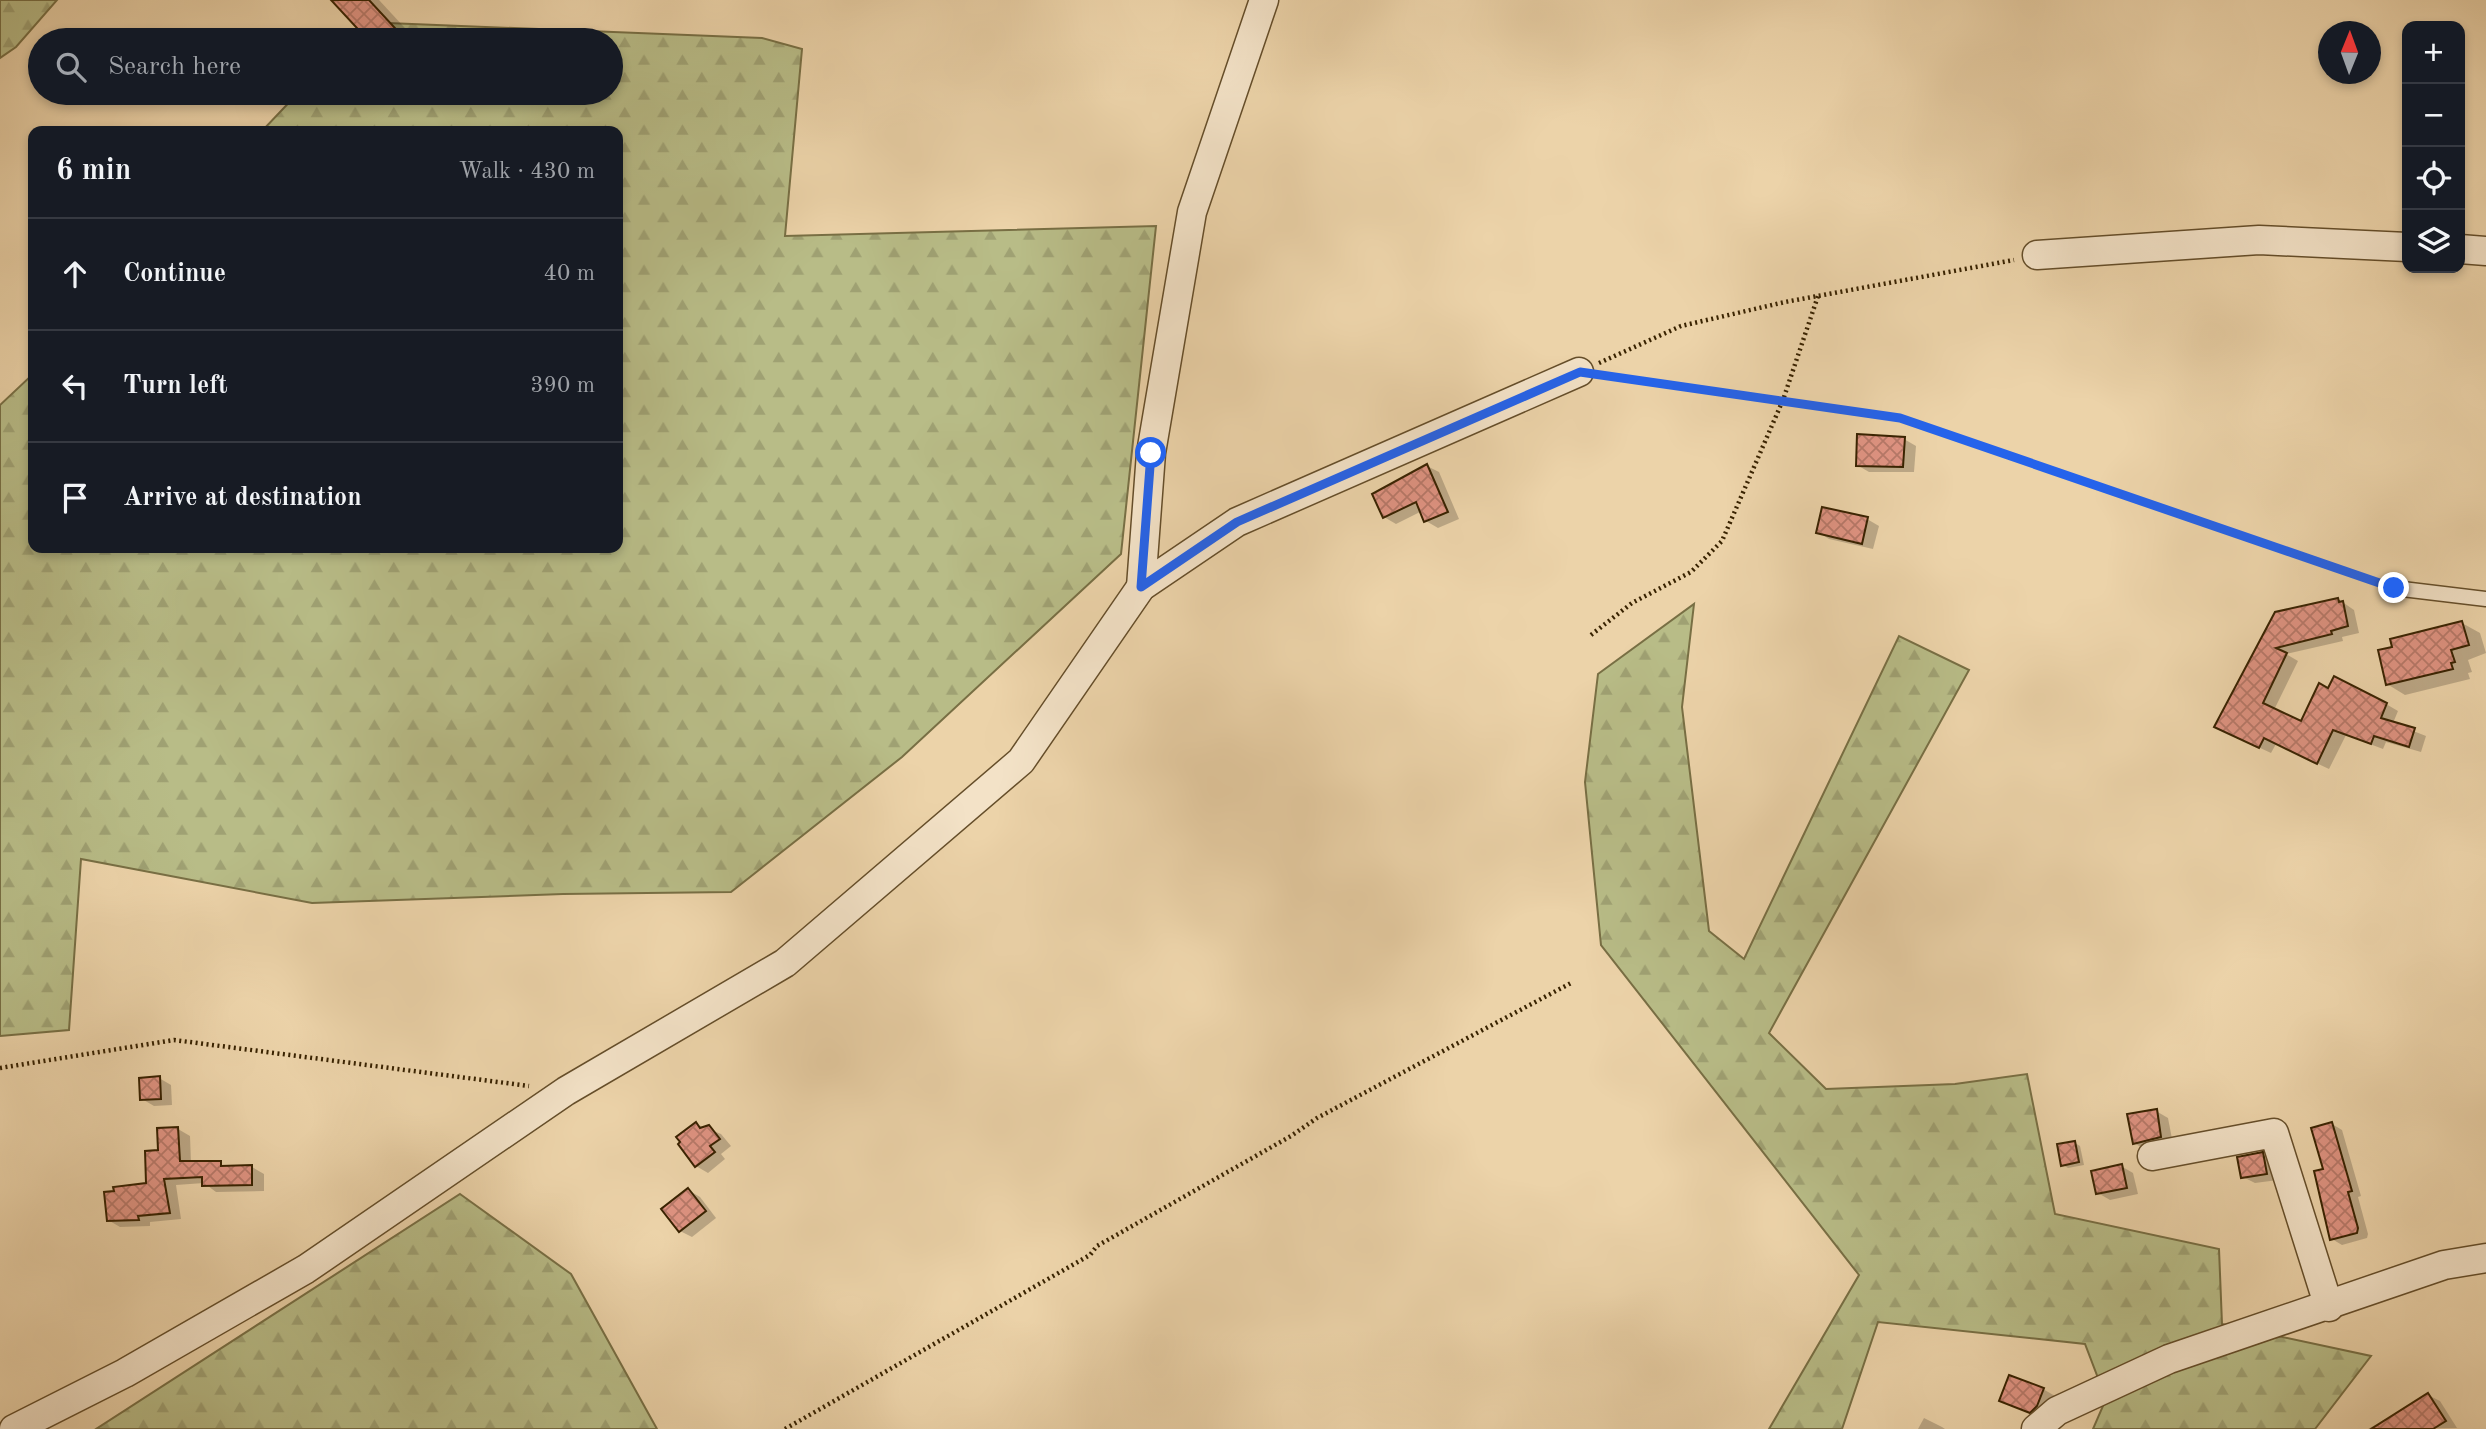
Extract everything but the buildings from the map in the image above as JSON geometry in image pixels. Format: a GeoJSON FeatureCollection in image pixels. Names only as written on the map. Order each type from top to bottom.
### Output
{"type":"FeatureCollection","features":[{"type":"Feature","properties":{"kind":"street"},"geometry":{"type":"LineString","coordinates":[[1141,587],[1151,453],[1192,212],[1264,0]]}},
{"type":"Feature","properties":{"kind":"street"},"geometry":{"type":"LineString","coordinates":[[2037,256],[2259,240],[2402,247]]}},
{"type":"Feature","properties":{"kind":"street"},"geometry":{"type":"LineString","coordinates":[[2465,249],[2486,251]]}},
{"type":"Feature","properties":{"kind":"street"},"geometry":{"type":"LineString","coordinates":[[15,1429],[125,1373],[306,1269],[566,1091],[785,963],[1021,761],[1141,587],[1237,522],[1580,372]]}},
{"type":"Feature","properties":{"kind":"street"},"geometry":{"type":"LineString","coordinates":[[2152,1156],[2274,1133],[2329,1307]]}},
{"type":"Feature","properties":{"kind":"street"},"geometry":{"type":"LineString","coordinates":[[2036,1429],[2057,1410],[2169,1359],[2253,1328],[2329,1307],[2444,1265],[2486,1258]]}},
{"type":"Feature","properties":{"kind":"lane"},"geometry":{"type":"LineString","coordinates":[[2394,588],[2486,599]]}},
{"type":"Feature","properties":{"kind":"path"},"geometry":{"type":"LineString","coordinates":[[1580,372],[1681,326],[1819,295],[2037,256]]}},
{"type":"Feature","properties":{"kind":"path"},"geometry":{"type":"LineString","coordinates":[[1591,635],[1632,603],[1691,572],[1722,541],[1783,400],[1819,295]]}},
{"type":"Feature","properties":{"kind":"path"},"geometry":{"type":"LineString","coordinates":[[1580,372],[1900,418],[2394,588]]}},
{"type":"Feature","properties":{"kind":"path"},"geometry":{"type":"LineString","coordinates":[[785,1429],[1090,1255],[1097,1246],[1291,1136],[1317,1118],[1571,983]]}},
{"type":"Feature","properties":{"kind":"path"},"geometry":{"type":"LineString","coordinates":[[0,1068],[174,1040],[566,1091]]}},
{"type":"Feature","properties":{"kind":"green space"},"geometry":{"type":"Polygon","coordinates":[[[0,0],[57,0],[33,28],[28,28],[28,33],[16,47],[0,58],[0,0]]]}},
{"type":"Feature","properties":{"kind":"green space"},"geometry":{"type":"Polygon","coordinates":[[[363,22],[513,28],[357,28],[363,22]]]}},
{"type":"Feature","properties":{"kind":"green space"},"geometry":{"type":"Polygon","coordinates":[[[623,32],[762,38],[802,49],[785,236],[1156,226],[1121,554],[902,757],[731,892],[563,894],[312,903],[81,859],[69,1030],[0,1036],[0,405],[28,379],[28,553],[623,553],[623,126],[267,126],[287,105],[623,105],[623,32]]]}},
{"type":"Feature","properties":{"kind":"green space"},"geometry":{"type":"Polygon","coordinates":[[[1694,604],[1682,707],[1709,931],[1744,959],[1899,636],[1969,670],[1769,1033],[1826,1089],[1955,1084],[2027,1074],[2055,1214],[2219,1249],[2222,1324],[2371,1356],[2315,1429],[2093,1429],[2106,1399],[2085,1344],[1878,1322],[1842,1429],[1769,1429],[1859,1275],[1601,945],[1585,782],[1598,674],[1694,604]]]}},
{"type":"Feature","properties":{"kind":"green space"},"geometry":{"type":"Polygon","coordinates":[[[460,1194],[571,1274],[657,1429],[96,1429],[460,1194]]]}},
{"type":"Feature","properties":{"kind":"route"},"geometry":{"type":"LineString","coordinates":[[1151,453],[1141,587],[1237,522],[1580,372],[1900,418],[2394,588]]}}]}
